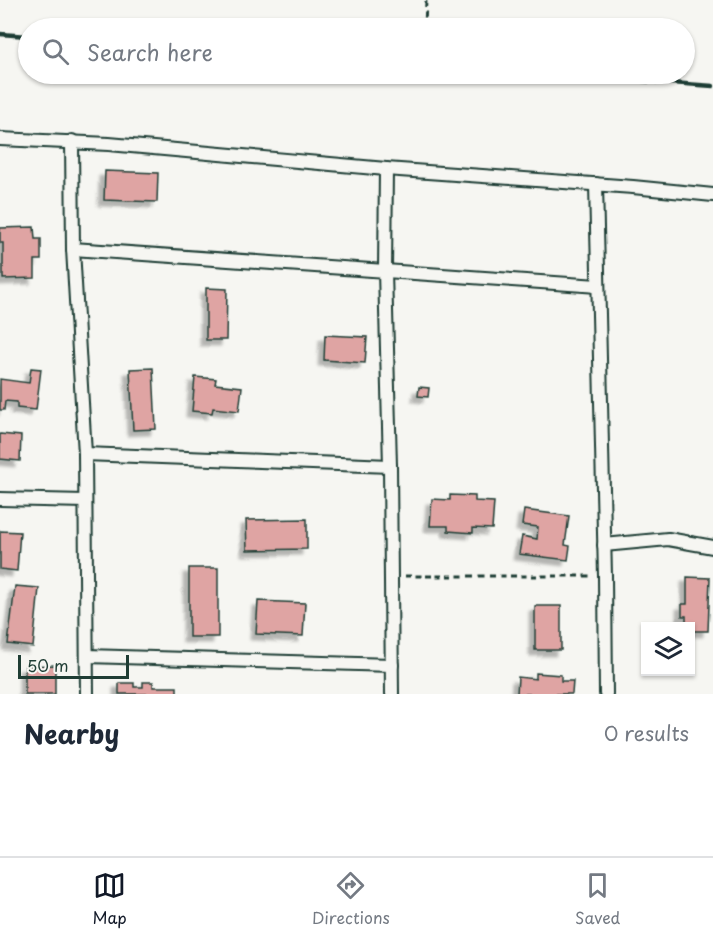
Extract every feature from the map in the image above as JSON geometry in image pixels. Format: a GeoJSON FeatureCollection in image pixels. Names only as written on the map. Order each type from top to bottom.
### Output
{"type":"FeatureCollection","features":[{"type":"Feature","properties":{"kind":"street"},"geometry":{"type":"LineString","coordinates":[[0,139],[72,141],[713,195]]}},
{"type":"Feature","properties":{"kind":"street"},"geometry":{"type":"LineString","coordinates":[[72,141],[74,249],[85,454],[87,694]]}},
{"type":"Feature","properties":{"kind":"street"},"geometry":{"type":"LineString","coordinates":[[386,169],[385,271],[392,694]]}},
{"type":"Feature","properties":{"kind":"street"},"geometry":{"type":"LineString","coordinates":[[596,184],[606,694]]}},
{"type":"Feature","properties":{"kind":"street"},"geometry":{"type":"LineString","coordinates":[[74,249],[598,286]]}},
{"type":"Feature","properties":{"kind":"street"},"geometry":{"type":"LineString","coordinates":[[85,454],[390,466]]}},
{"type":"Feature","properties":{"kind":"street"},"geometry":{"type":"LineString","coordinates":[[0,499],[85,501]]}},
{"type":"Feature","properties":{"kind":"street"},"geometry":{"type":"LineString","coordinates":[[604,545],[668,539],[713,547]]}},
{"type":"Feature","properties":{"kind":"street"},"geometry":{"type":"LineString","coordinates":[[87,656],[392,665]]}},
{"type":"Feature","properties":{"kind":"path"},"geometry":{"type":"LineString","coordinates":[[425,18],[426,0]]}},
{"type":"Feature","properties":{"kind":"path"},"geometry":{"type":"LineString","coordinates":[[391,576],[605,576]]}},
{"type":"Feature","properties":{"kind":"building"},"geometry":{"type":"Polygon","coordinates":[[[105,171],[158,173],[157,202],[104,200],[105,171]]]}},
{"type":"Feature","properties":{"kind":"building"},"geometry":{"type":"Polygon","coordinates":[[[34,227],[35,239],[41,239],[41,260],[35,260],[35,278],[3,279],[3,243],[0,243],[0,228],[34,227]]]}},
{"type":"Feature","properties":{"kind":"building"},"geometry":{"type":"Polygon","coordinates":[[[206,288],[227,289],[226,340],[206,340],[206,288]]]}},
{"type":"Feature","properties":{"kind":"building"},"geometry":{"type":"Polygon","coordinates":[[[325,335],[367,337],[365,363],[324,360],[325,335]]]}},
{"type":"Feature","properties":{"kind":"building"},"geometry":{"type":"Polygon","coordinates":[[[31,368],[41,369],[36,410],[17,408],[17,402],[5,401],[4,410],[0,410],[0,379],[29,383],[31,368]]]}},
{"type":"Feature","properties":{"kind":"building"},"geometry":{"type":"Polygon","coordinates":[[[153,368],[156,429],[133,430],[130,369],[153,368]]]}},
{"type":"Feature","properties":{"kind":"building"},"geometry":{"type":"Polygon","coordinates":[[[195,377],[216,379],[215,384],[242,387],[239,411],[213,408],[212,413],[192,411],[195,377]]]}},
{"type":"Feature","properties":{"kind":"building"},"geometry":{"type":"Polygon","coordinates":[[[419,387],[429,388],[428,397],[418,396],[419,387]]]}},
{"type":"Feature","properties":{"kind":"building"},"geometry":{"type":"Polygon","coordinates":[[[0,434],[21,436],[20,461],[0,459],[0,434]]]}},
{"type":"Feature","properties":{"kind":"building"},"geometry":{"type":"Polygon","coordinates":[[[450,495],[475,496],[475,501],[494,502],[492,529],[473,528],[473,533],[448,531],[448,526],[430,526],[432,499],[450,500],[450,495]]]}},
{"type":"Feature","properties":{"kind":"building"},"geometry":{"type":"Polygon","coordinates":[[[524,510],[569,516],[565,545],[570,546],[568,560],[519,554],[522,536],[537,539],[538,527],[522,525],[524,510]]]}},
{"type":"Feature","properties":{"kind":"building"},"geometry":{"type":"Polygon","coordinates":[[[307,519],[307,549],[247,550],[246,520],[307,519]]]}},
{"type":"Feature","properties":{"kind":"building"},"geometry":{"type":"Polygon","coordinates":[[[0,531],[20,532],[17,571],[0,569],[0,531]]]}},
{"type":"Feature","properties":{"kind":"building"},"geometry":{"type":"Polygon","coordinates":[[[189,568],[218,568],[218,637],[189,637],[189,568]]]}},
{"type":"Feature","properties":{"kind":"building"},"geometry":{"type":"Polygon","coordinates":[[[687,577],[710,578],[708,631],[695,631],[695,622],[686,622],[686,616],[682,616],[682,604],[687,604],[687,577]]]}},
{"type":"Feature","properties":{"kind":"building"},"geometry":{"type":"Polygon","coordinates":[[[15,586],[39,588],[33,647],[8,644],[15,586]]]}},
{"type":"Feature","properties":{"kind":"building"},"geometry":{"type":"Polygon","coordinates":[[[258,601],[305,603],[303,636],[256,634],[258,601]]]}},
{"type":"Feature","properties":{"kind":"building"},"geometry":{"type":"Polygon","coordinates":[[[535,606],[561,606],[561,650],[535,650],[535,606]]]}},
{"type":"Feature","properties":{"kind":"building"},"geometry":{"type":"Polygon","coordinates":[[[55,665],[55,694],[25,694],[25,666],[55,665]]]}},
{"type":"Feature","properties":{"kind":"building"},"geometry":{"type":"Polygon","coordinates":[[[536,673],[561,675],[561,681],[573,681],[572,694],[517,694],[518,677],[536,679],[536,673]]]}},
{"type":"Feature","properties":{"kind":"building"},"geometry":{"type":"Polygon","coordinates":[[[143,682],[153,682],[153,687],[177,687],[177,694],[119,694],[119,683],[134,683],[134,687],[143,687],[143,682]]]}},
{"type":"Feature","properties":{"kind":"railway"},"geometry":{"type":"LineString","coordinates":[[0,34],[18,35]]}},
{"type":"Feature","properties":{"kind":"railway"},"geometry":{"type":"LineString","coordinates":[[686,84],[713,86]]}}]}
